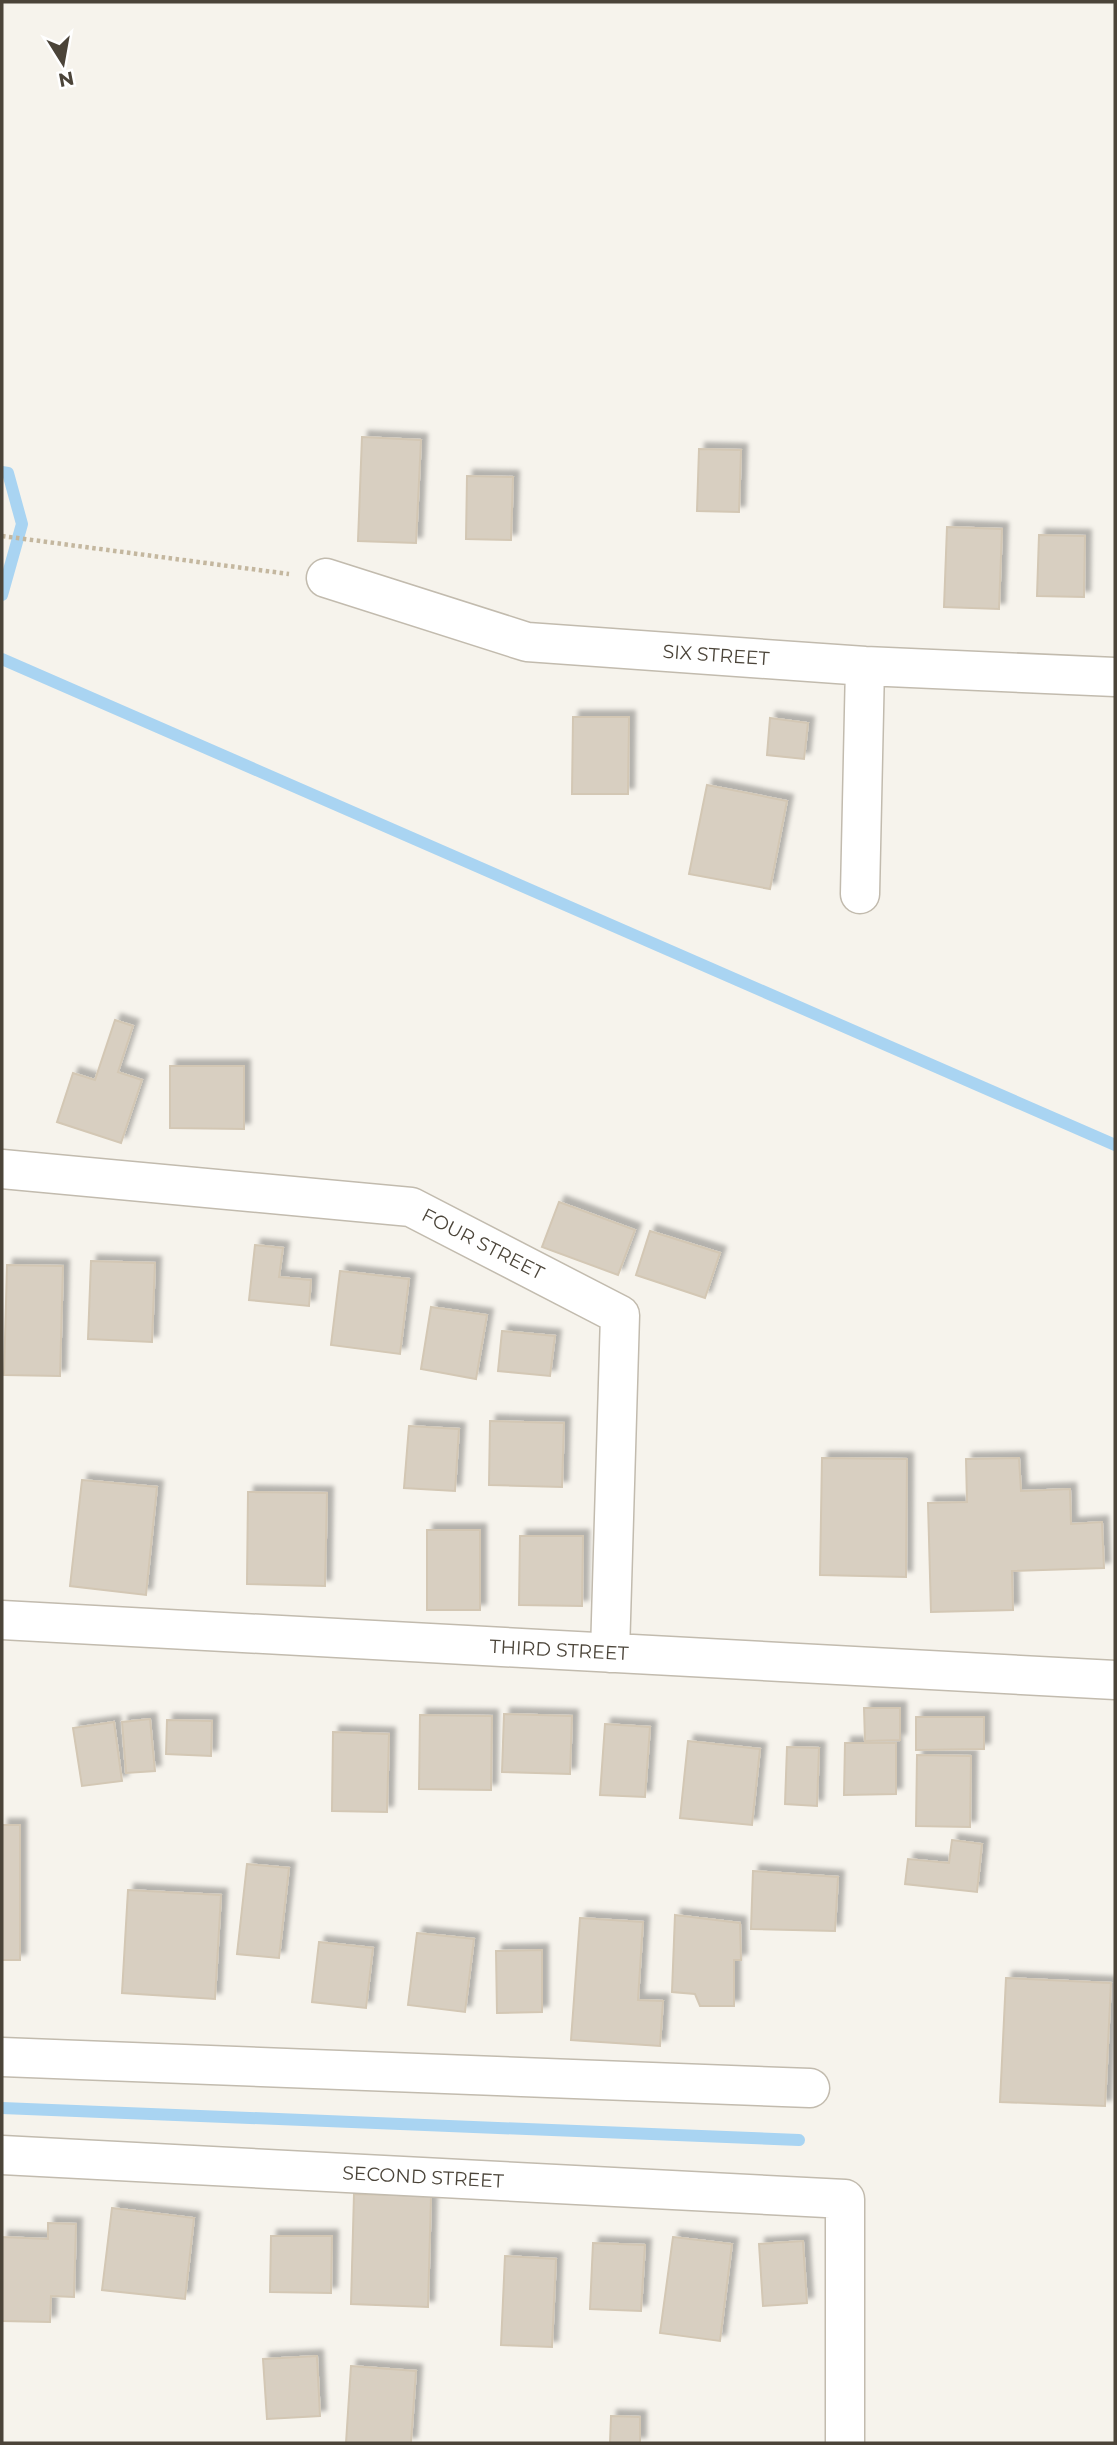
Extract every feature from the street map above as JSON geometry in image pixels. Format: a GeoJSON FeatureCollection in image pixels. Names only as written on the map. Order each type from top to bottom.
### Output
{"type":"FeatureCollection","features":[{"type":"Feature","properties":{"kind":"street","name":"SIX STREET"},"geometry":{"type":"LineString","coordinates":[[326,579],[527,642],[865,666],[1115,677]]}},
{"type":"Feature","properties":{"kind":"street"},"geometry":{"type":"LineString","coordinates":[[860,894],[865,666]]}},
{"type":"Feature","properties":{"kind":"street","name":"FOUR STREET"},"geometry":{"type":"LineString","coordinates":[[2,1169],[411,1207],[620,1315],[610,1653]]}},
{"type":"Feature","properties":{"kind":"street","name":"THIRD STREET"},"geometry":{"type":"LineString","coordinates":[[2,1620],[1115,1680]]}},
{"type":"Feature","properties":{"kind":"street"},"geometry":{"type":"LineString","coordinates":[[2,2057],[810,2088]]}},
{"type":"Feature","properties":{"kind":"street","name":"SECOND STREET"},"geometry":{"type":"LineString","coordinates":[[2,2155],[845,2199],[845,2443]]}},
{"type":"Feature","properties":{"kind":"path"},"geometry":{"type":"LineString","coordinates":[[2,536],[326,579]]}},
{"type":"Feature","properties":{"kind":"building"},"geometry":{"type":"Polygon","coordinates":[[[362,437],[421,440],[416,543],[358,541],[362,437]]]}},
{"type":"Feature","properties":{"kind":"building"},"geometry":{"type":"Polygon","coordinates":[[[699,449],[741,450],[739,512],[697,511],[699,449]]]}},
{"type":"Feature","properties":{"kind":"building"},"geometry":{"type":"Polygon","coordinates":[[[467,476],[513,477],[511,540],[466,539],[467,476]]]}},
{"type":"Feature","properties":{"kind":"building"},"geometry":{"type":"Polygon","coordinates":[[[947,527],[1002,529],[999,609],[944,607],[947,527]]]}},
{"type":"Feature","properties":{"kind":"building"},"geometry":{"type":"Polygon","coordinates":[[[1039,535],[1085,536],[1084,597],[1037,596],[1039,535]]]}},
{"type":"Feature","properties":{"kind":"building"},"geometry":{"type":"Polygon","coordinates":[[[573,717],[629,717],[628,794],[572,794],[573,717]]]}},
{"type":"Feature","properties":{"kind":"building"},"geometry":{"type":"Polygon","coordinates":[[[770,718],[808,723],[804,759],[767,755],[770,718]]]}},
{"type":"Feature","properties":{"kind":"building"},"geometry":{"type":"Polygon","coordinates":[[[707,785],[787,801],[770,889],[689,874],[707,785]]]}},
{"type":"Feature","properties":{"kind":"building"},"geometry":{"type":"Polygon","coordinates":[[[115,1020],[133,1026],[118,1072],[142,1080],[121,1143],[57,1122],[73,1073],[95,1080],[115,1020]]]}},
{"type":"Feature","properties":{"kind":"building"},"geometry":{"type":"Polygon","coordinates":[[[170,1066],[244,1066],[244,1129],[170,1128],[170,1066]]]}},
{"type":"Feature","properties":{"kind":"building"},"geometry":{"type":"Polygon","coordinates":[[[559,1202],[635,1230],[618,1275],[542,1247],[559,1202]]]}},
{"type":"Feature","properties":{"kind":"building"},"geometry":{"type":"Polygon","coordinates":[[[650,1231],[720,1253],[705,1298],[636,1275],[650,1231]]]}},
{"type":"Feature","properties":{"kind":"building"},"geometry":{"type":"Polygon","coordinates":[[[255,1245],[283,1248],[279,1277],[311,1280],[309,1306],[249,1300],[255,1245]]]}},
{"type":"Feature","properties":{"kind":"building"},"geometry":{"type":"Polygon","coordinates":[[[91,1261],[155,1263],[152,1342],[88,1339],[91,1261]]]}},
{"type":"Feature","properties":{"kind":"building"},"geometry":{"type":"Polygon","coordinates":[[[7,1265],[63,1266],[60,1376],[4,1375],[7,1265]]]}},
{"type":"Feature","properties":{"kind":"building"},"geometry":{"type":"Polygon","coordinates":[[[340,1271],[409,1279],[400,1354],[331,1345],[340,1271]]]}},
{"type":"Feature","properties":{"kind":"building"},"geometry":{"type":"Polygon","coordinates":[[[431,1307],[487,1315],[476,1379],[421,1369],[431,1307]]]}},
{"type":"Feature","properties":{"kind":"building"},"geometry":{"type":"Polygon","coordinates":[[[502,1331],[555,1336],[550,1376],[498,1371],[502,1331]]]}},
{"type":"Feature","properties":{"kind":"building"},"geometry":{"type":"Polygon","coordinates":[[[490,1421],[564,1423],[562,1487],[489,1485],[490,1421]]]}},
{"type":"Feature","properties":{"kind":"building"},"geometry":{"type":"Polygon","coordinates":[[[409,1426],[459,1429],[455,1491],[404,1488],[409,1426]]]}},
{"type":"Feature","properties":{"kind":"building"},"geometry":{"type":"Polygon","coordinates":[[[822,1458],[907,1459],[906,1577],[820,1575],[822,1458]]]}},
{"type":"Feature","properties":{"kind":"building"},"geometry":{"type":"Polygon","coordinates":[[[1019,1458],[1021,1491],[1070,1489],[1071,1524],[1102,1522],[1104,1568],[1012,1571],[1013,1610],[931,1612],[928,1503],[967,1502],[966,1459],[1019,1458]]]}},
{"type":"Feature","properties":{"kind":"building"},"geometry":{"type":"Polygon","coordinates":[[[82,1480],[157,1487],[146,1595],[70,1586],[82,1480]]]}},
{"type":"Feature","properties":{"kind":"building"},"geometry":{"type":"Polygon","coordinates":[[[248,1492],[327,1493],[325,1586],[247,1584],[248,1492]]]}},
{"type":"Feature","properties":{"kind":"building"},"geometry":{"type":"Polygon","coordinates":[[[427,1530],[480,1530],[480,1610],[427,1610],[427,1530]]]}},
{"type":"Feature","properties":{"kind":"building"},"geometry":{"type":"Polygon","coordinates":[[[520,1536],[583,1536],[582,1606],[519,1605],[520,1536]]]}},
{"type":"Feature","properties":{"kind":"building"},"geometry":{"type":"Polygon","coordinates":[[[864,1708],[900,1708],[900,1740],[865,1741],[864,1708]]]}},
{"type":"Feature","properties":{"kind":"building"},"geometry":{"type":"Polygon","coordinates":[[[504,1714],[572,1716],[570,1774],[502,1772],[504,1714]]]}},
{"type":"Feature","properties":{"kind":"building"},"geometry":{"type":"Polygon","coordinates":[[[420,1715],[492,1716],[491,1790],[419,1789],[420,1715]]]}},
{"type":"Feature","properties":{"kind":"building"},"geometry":{"type":"Polygon","coordinates":[[[916,1717],[984,1717],[984,1749],[916,1750],[916,1717]]]}},
{"type":"Feature","properties":{"kind":"building"},"geometry":{"type":"Polygon","coordinates":[[[150,1719],[155,1771],[126,1773],[122,1722],[150,1719]]]}},
{"type":"Feature","properties":{"kind":"building"},"geometry":{"type":"Polygon","coordinates":[[[167,1720],[212,1721],[211,1756],[166,1754],[167,1720]]]}},
{"type":"Feature","properties":{"kind":"building"},"geometry":{"type":"Polygon","coordinates":[[[114,1722],[122,1781],[82,1786],[73,1728],[114,1722]]]}},
{"type":"Feature","properties":{"kind":"building"},"geometry":{"type":"Polygon","coordinates":[[[605,1724],[650,1727],[645,1797],[600,1795],[605,1724]]]}},
{"type":"Feature","properties":{"kind":"building"},"geometry":{"type":"Polygon","coordinates":[[[333,1732],[389,1734],[387,1812],[332,1811],[333,1732]]]}},
{"type":"Feature","properties":{"kind":"building"},"geometry":{"type":"Polygon","coordinates":[[[688,1741],[760,1749],[752,1825],[680,1818],[688,1741]]]}},
{"type":"Feature","properties":{"kind":"building"},"geometry":{"type":"Polygon","coordinates":[[[845,1743],[896,1743],[896,1794],[844,1795],[845,1743]]]}},
{"type":"Feature","properties":{"kind":"building"},"geometry":{"type":"Polygon","coordinates":[[[787,1747],[819,1748],[817,1806],[785,1804],[787,1747]]]}},
{"type":"Feature","properties":{"kind":"building"},"geometry":{"type":"Polygon","coordinates":[[[917,1755],[971,1756],[970,1827],[916,1826],[917,1755]]]}},
{"type":"Feature","properties":{"kind":"building"},"geometry":{"type":"Polygon","coordinates":[[[2,1825],[20,1825],[20,1960],[2,1960],[2,1825]]]}},
{"type":"Feature","properties":{"kind":"building"},"geometry":{"type":"Polygon","coordinates":[[[952,1840],[982,1844],[977,1892],[905,1884],[908,1859],[949,1863],[952,1840]]]}},
{"type":"Feature","properties":{"kind":"building"},"geometry":{"type":"Polygon","coordinates":[[[247,1864],[289,1868],[279,1958],[237,1954],[247,1864]]]}},
{"type":"Feature","properties":{"kind":"building"},"geometry":{"type":"Polygon","coordinates":[[[753,1871],[838,1877],[835,1931],[751,1929],[753,1871]]]}},
{"type":"Feature","properties":{"kind":"building"},"geometry":{"type":"Polygon","coordinates":[[[128,1890],[221,1895],[215,1999],[122,1993],[128,1890]]]}},
{"type":"Feature","properties":{"kind":"building"},"geometry":{"type":"Polygon","coordinates":[[[675,1915],[740,1923],[741,1960],[734,1960],[734,2006],[700,2006],[695,1994],[672,1992],[675,1915]]]}},
{"type":"Feature","properties":{"kind":"building"},"geometry":{"type":"Polygon","coordinates":[[[580,1918],[643,1922],[638,2000],[663,2001],[660,2046],[571,2040],[580,1918]]]}},
{"type":"Feature","properties":{"kind":"building"},"geometry":{"type":"Polygon","coordinates":[[[417,1933],[474,1939],[465,2012],[408,2005],[417,1933]]]}},
{"type":"Feature","properties":{"kind":"building"},"geometry":{"type":"Polygon","coordinates":[[[319,1942],[373,1948],[366,2008],[312,2002],[319,1942]]]}},
{"type":"Feature","properties":{"kind":"building"},"geometry":{"type":"Polygon","coordinates":[[[542,1950],[542,2012],[497,2013],[496,1951],[542,1950]]]}},
{"type":"Feature","properties":{"kind":"building"},"geometry":{"type":"Polygon","coordinates":[[[1006,1978],[1111,1983],[1105,2106],[1000,2102],[1006,1978]]]}},
{"type":"Feature","properties":{"kind":"building"},"geometry":{"type":"Polygon","coordinates":[[[354,2194],[431,2196],[428,2307],[351,2304],[354,2194]]]}},
{"type":"Feature","properties":{"kind":"building"},"geometry":{"type":"Polygon","coordinates":[[[112,2208],[194,2218],[185,2299],[102,2290],[112,2208]]]}},
{"type":"Feature","properties":{"kind":"building"},"geometry":{"type":"Polygon","coordinates":[[[48,2223],[76,2224],[74,2297],[51,2296],[50,2322],[2,2321],[2,2237],[48,2239],[48,2223]]]}},
{"type":"Feature","properties":{"kind":"building"},"geometry":{"type":"Polygon","coordinates":[[[271,2236],[332,2236],[331,2293],[270,2292],[271,2236]]]}},
{"type":"Feature","properties":{"kind":"building"},"geometry":{"type":"Polygon","coordinates":[[[673,2237],[732,2244],[720,2341],[660,2333],[673,2237]]]}},
{"type":"Feature","properties":{"kind":"building"},"geometry":{"type":"Polygon","coordinates":[[[803,2241],[807,2303],[763,2306],[759,2244],[803,2241]]]}},
{"type":"Feature","properties":{"kind":"building"},"geometry":{"type":"Polygon","coordinates":[[[593,2243],[645,2245],[641,2311],[590,2309],[593,2243]]]}},
{"type":"Feature","properties":{"kind":"building"},"geometry":{"type":"Polygon","coordinates":[[[505,2256],[556,2259],[552,2347],[501,2345],[505,2256]]]}},
{"type":"Feature","properties":{"kind":"building"},"geometry":{"type":"Polygon","coordinates":[[[317,2356],[320,2416],[267,2419],[263,2359],[317,2356]]]}},
{"type":"Feature","properties":{"kind":"building"},"geometry":{"type":"Polygon","coordinates":[[[351,2366],[416,2371],[411,2443],[346,2443],[351,2366]]]}},
{"type":"Feature","properties":{"kind":"building"},"geometry":{"type":"Polygon","coordinates":[[[611,2416],[640,2417],[640,2443],[610,2443],[611,2416]]]}},
{"type":"Feature","properties":{"kind":"waterway"},"geometry":{"type":"LineString","coordinates":[[2,472],[8,473],[22,524],[2,595]]}},
{"type":"Feature","properties":{"kind":"waterway"},"geometry":{"type":"LineString","coordinates":[[2,659],[1115,1145]]}},
{"type":"Feature","properties":{"kind":"waterway"},"geometry":{"type":"LineString","coordinates":[[2,2108],[799,2140]]}}]}
